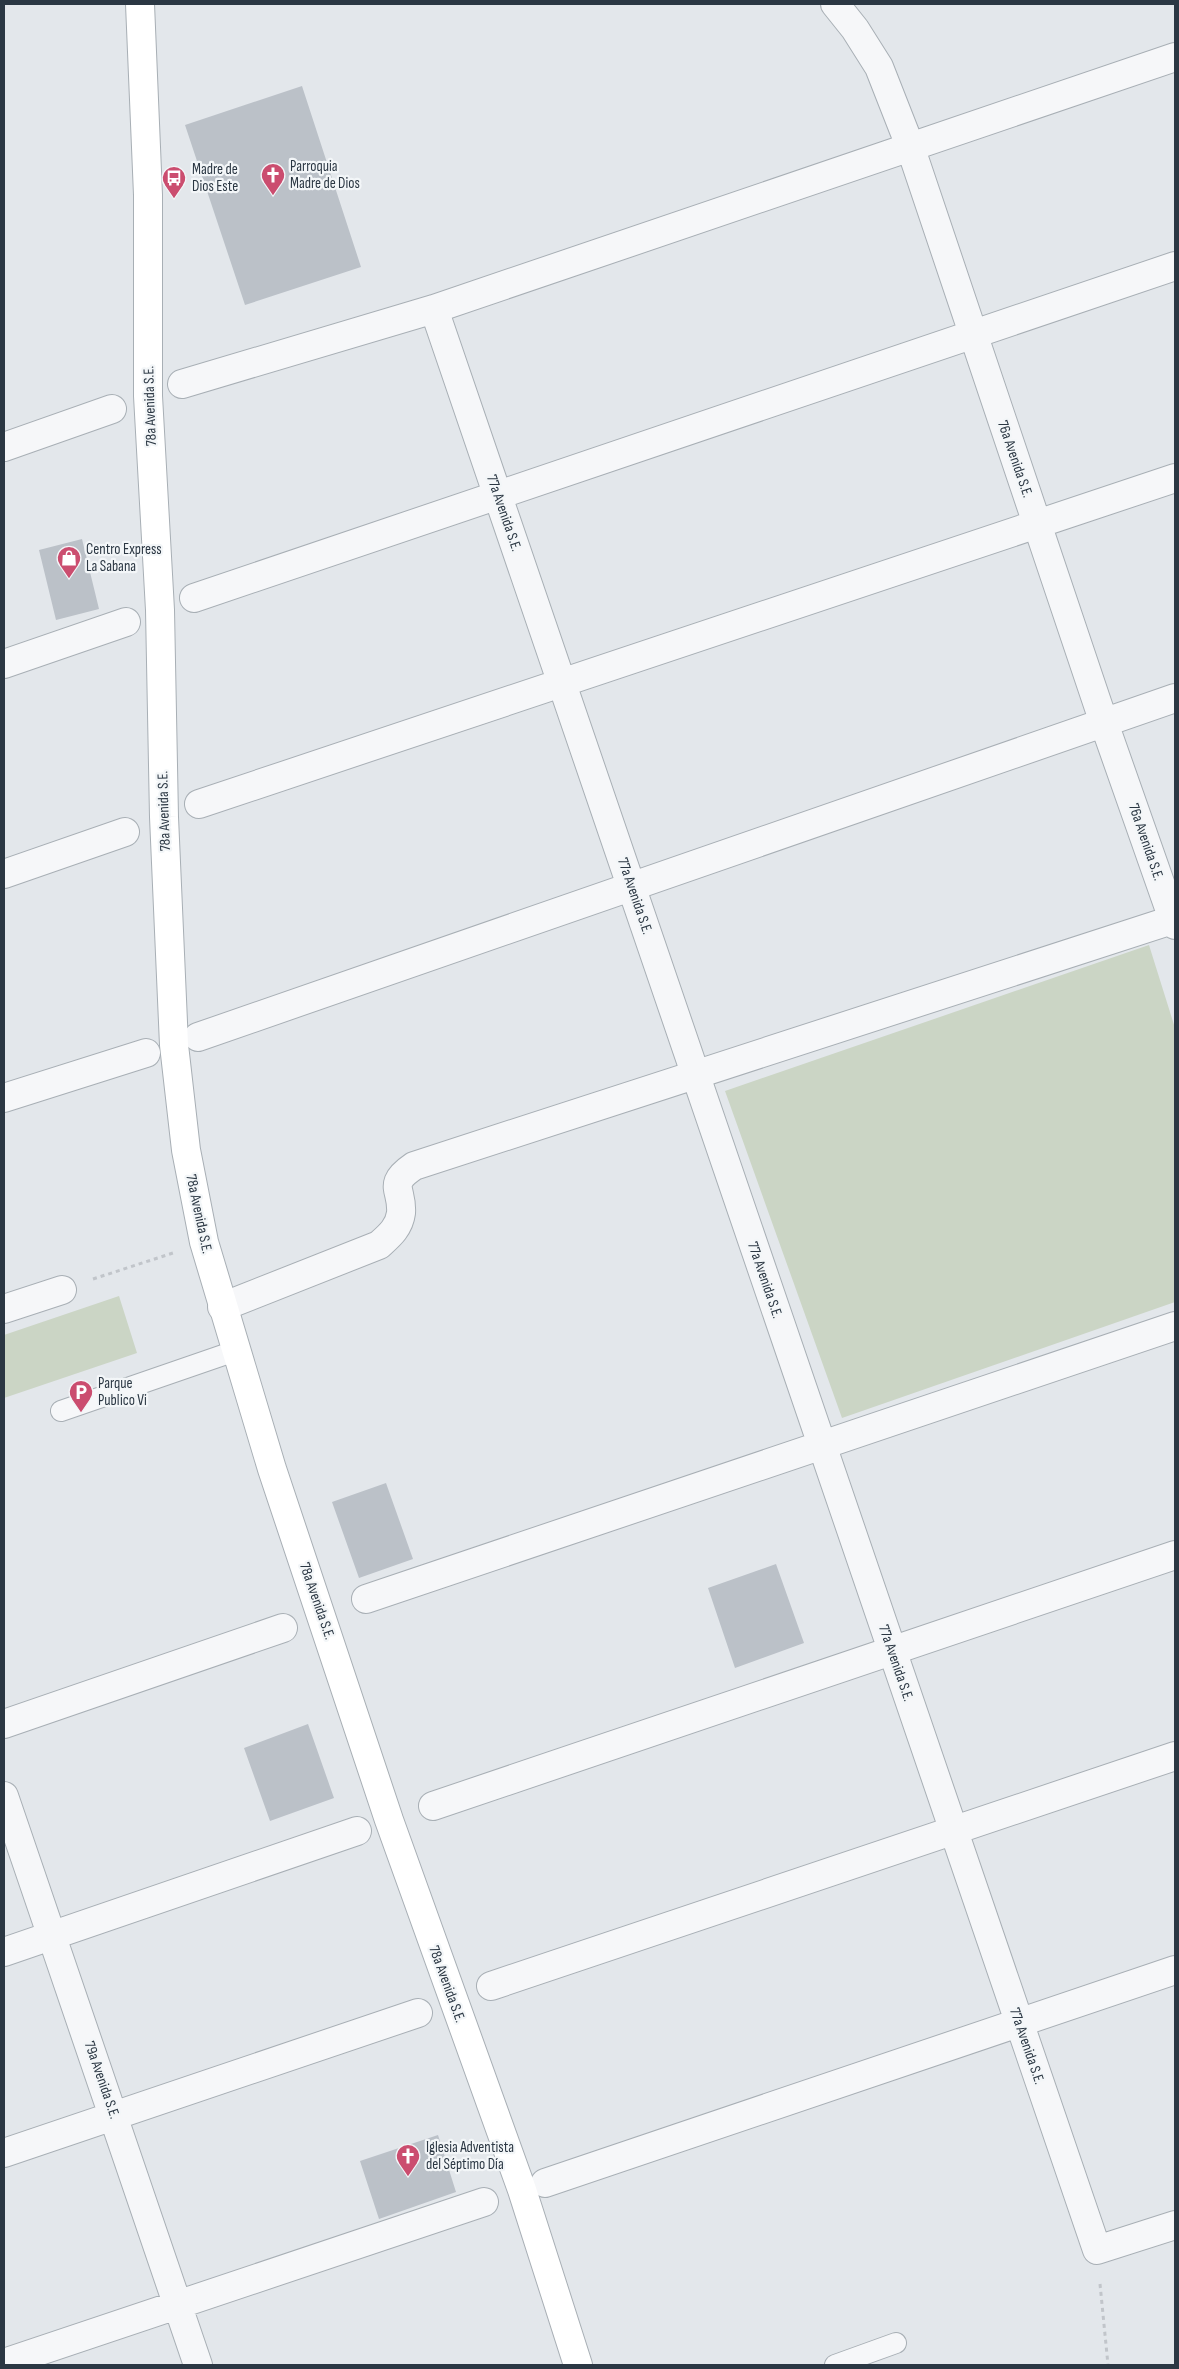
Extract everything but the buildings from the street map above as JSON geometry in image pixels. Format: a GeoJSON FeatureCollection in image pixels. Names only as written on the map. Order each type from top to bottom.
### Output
{"type":"FeatureCollection","features":[{"type":"Feature","properties":{"kind":"street","name":"78a Avenida S.E."},"geometry":{"type":"LineString","coordinates":[[140,4],[148,195],[148,396],[160,610],[164,817],[174,1045],[186,1150],[204,1242],[235,1351],[389,1820],[522,2190],[578,2365]]}},
{"type":"Feature","properties":{"kind":"street","name":"76a Avenida S.E."},"geometry":{"type":"LineString","coordinates":[[835,4],[855,29],[879,67],[910,146],[1104,723],[1175,921]]}},
{"type":"Feature","properties":{"kind":"street"},"geometry":{"type":"LineString","coordinates":[[182,384],[434,309],[1175,57]]}},
{"type":"Feature","properties":{"kind":"street"},"geometry":{"type":"LineString","coordinates":[[194,598],[1175,266]]}},
{"type":"Feature","properties":{"kind":"street","name":"77a Avenida S.E."},"geometry":{"type":"LineString","coordinates":[[434,309],[1097,2250]]}},
{"type":"Feature","properties":{"kind":"street"},"geometry":{"type":"LineString","coordinates":[[4,447],[112,409]]}},
{"type":"Feature","properties":{"kind":"street"},"geometry":{"type":"LineString","coordinates":[[198,804],[1175,478]]}},
{"type":"Feature","properties":{"kind":"street"},"geometry":{"type":"LineString","coordinates":[[4,664],[126,622]]}},
{"type":"Feature","properties":{"kind":"street"},"geometry":{"type":"LineString","coordinates":[[198,1037],[1175,698]]}},
{"type":"Feature","properties":{"kind":"street"},"geometry":{"type":"LineString","coordinates":[[4,874],[125,832]]}},
{"type":"Feature","properties":{"kind":"street"},"geometry":{"type":"LineString","coordinates":[[222,1307],[379,1245],[394,1233],[401,1213],[397,1188],[401,1174],[414,1166],[1175,921]]}},
{"type":"Feature","properties":{"kind":"street"},"geometry":{"type":"LineString","coordinates":[[4,1098],[146,1053]]}},
{"type":"Feature","properties":{"kind":"street"},"geometry":{"type":"LineString","coordinates":[[4,1309],[62,1290]]}},
{"type":"Feature","properties":{"kind":"street"},"geometry":{"type":"LineString","coordinates":[[366,1599],[1175,1326]]}},
{"type":"Feature","properties":{"kind":"street"},"geometry":{"type":"LineString","coordinates":[[433,1806],[1175,1555]]}},
{"type":"Feature","properties":{"kind":"street"},"geometry":{"type":"LineString","coordinates":[[4,1724],[283,1628]]}},
{"type":"Feature","properties":{"kind":"street"},"geometry":{"type":"LineString","coordinates":[[491,1986],[1175,1756]]}},
{"type":"Feature","properties":{"kind":"street","name":"79a Avenida S.E."},"geometry":{"type":"LineString","coordinates":[[4,1796],[179,2304],[198,2365]]}},
{"type":"Feature","properties":{"kind":"street"},"geometry":{"type":"LineString","coordinates":[[4,1952],[357,1831]]}},
{"type":"Feature","properties":{"kind":"street"},"geometry":{"type":"LineString","coordinates":[[545,2183],[1175,1970]]}},
{"type":"Feature","properties":{"kind":"street"},"geometry":{"type":"LineString","coordinates":[[4,2153],[418,2013]]}},
{"type":"Feature","properties":{"kind":"street"},"geometry":{"type":"LineString","coordinates":[[4,2363],[484,2202]]}},
{"type":"Feature","properties":{"kind":"street"},"geometry":{"type":"LineString","coordinates":[[1097,2250],[1175,2225]]}},
{"type":"Feature","properties":{"kind":"lane"},"geometry":{"type":"LineString","coordinates":[[61,1411],[235,1351]]}},
{"type":"Feature","properties":{"kind":"lane"},"geometry":{"type":"LineString","coordinates":[[835,2365],[896,2343]]}},
{"type":"Feature","properties":{"kind":"path"},"geometry":{"type":"LineString","coordinates":[[62,1290],[204,1242]]}},
{"type":"Feature","properties":{"kind":"path"},"geometry":{"type":"LineString","coordinates":[[1097,2250],[1108,2365]]}},
{"type":"Feature","properties":{"kind":"green space"},"geometry":{"type":"Polygon","coordinates":[[[1149,945],[1175,1028],[1175,1302],[842,1418],[725,1091],[1149,945]]]}},
{"type":"Feature","properties":{"kind":"green space"},"geometry":{"type":"Polygon","coordinates":[[[119,1296],[137,1353],[4,1398],[4,1335],[119,1296]]]}},
{"type":"Feature","properties":{"kind":"place","name":"Parroquia Madre de Dios"},"geometry":{"type":"Point","coordinates":[273,196]}},
{"type":"Feature","properties":{"kind":"place","name":"Madre de Dios Este"},"geometry":{"type":"Point","coordinates":[174,199]}},
{"type":"Feature","properties":{"kind":"place","name":"Centro Express La Sabana"},"geometry":{"type":"Point","coordinates":[69,579]}},
{"type":"Feature","properties":{"kind":"place","name":"Parque Publico Vi"},"geometry":{"type":"Point","coordinates":[81,1413]}},
{"type":"Feature","properties":{"kind":"place","name":"Iglesia Adventista del Séptimo Día"},"geometry":{"type":"Point","coordinates":[408,2177]}}]}
